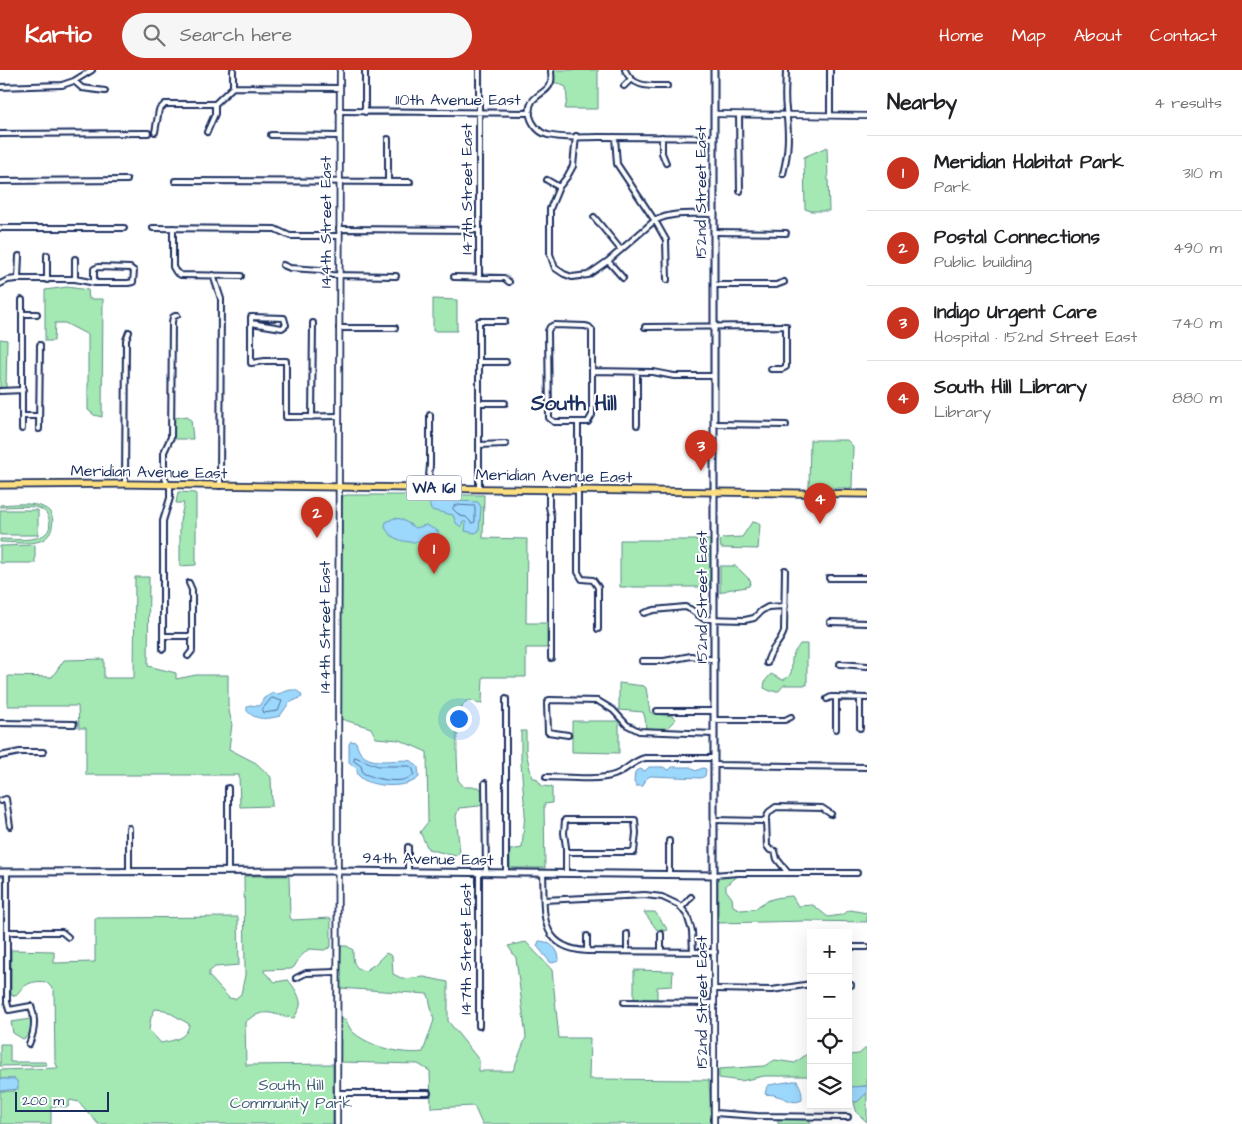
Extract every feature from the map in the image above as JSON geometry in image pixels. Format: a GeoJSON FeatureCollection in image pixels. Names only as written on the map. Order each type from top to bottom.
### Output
{"type":"FeatureCollection","features":[{"type":"Feature","properties":{"kind":"main road","name":"152nd Street East"},"geometry":{"type":"LineString","coordinates":[[714,70],[714,875]]}},
{"type":"Feature","properties":{"kind":"main road","name":"Meridian Avenue East"},"geometry":{"type":"LineString","coordinates":[[0,485],[125,484],[867,494]]}},
{"type":"Feature","properties":{"kind":"main road","name":"94th Avenue East"},"geometry":{"type":"LineString","coordinates":[[0,872],[337,871],[714,875]]}},
{"type":"Feature","properties":{"kind":"street"},"geometry":{"type":"LineString","coordinates":[[0,87],[62,85],[74,81],[92,70]]}},
{"type":"Feature","properties":{"kind":"street"},"geometry":{"type":"LineString","coordinates":[[233,70],[233,87]]}},
{"type":"Feature","properties":{"kind":"street","name":"144th Street East"},"geometry":{"type":"LineString","coordinates":[[337,1124],[340,70]]}},
{"type":"Feature","properties":{"kind":"street"},"geometry":{"type":"LineString","coordinates":[[365,70],[365,112]]}},
{"type":"Feature","properties":{"kind":"street","name":"147th Street East"},"geometry":{"type":"LineString","coordinates":[[479,70],[480,277]]}},
{"type":"Feature","properties":{"kind":"street"},"geometry":{"type":"LineString","coordinates":[[530,113],[532,101],[550,83],[551,70]]}},
{"type":"Feature","properties":{"kind":"street"},"geometry":{"type":"LineString","coordinates":[[625,70],[630,79],[643,86],[667,86]]}},
{"type":"Feature","properties":{"kind":"street"},"geometry":{"type":"LineString","coordinates":[[783,174],[788,151],[786,70]]}},
{"type":"Feature","properties":{"kind":"street"},"geometry":{"type":"LineString","coordinates":[[830,70],[830,115]]}},
{"type":"Feature","properties":{"kind":"street"},"geometry":{"type":"LineString","coordinates":[[624,86],[630,79]]}},
{"type":"Feature","properties":{"kind":"street"},"geometry":{"type":"LineString","coordinates":[[74,81],[82,88],[105,91]]}},
{"type":"Feature","properties":{"kind":"street"},"geometry":{"type":"LineString","coordinates":[[154,132],[161,106],[167,104],[215,104],[233,87],[340,88]]}},
{"type":"Feature","properties":{"kind":"street"},"geometry":{"type":"LineString","coordinates":[[207,132],[215,114],[215,104]]}},
{"type":"Feature","properties":{"kind":"street","name":"110th Avenue East"},"geometry":{"type":"LineString","coordinates":[[339,111],[530,113],[534,125],[544,134],[714,138]]}},
{"type":"Feature","properties":{"kind":"street"},"geometry":{"type":"LineString","coordinates":[[714,114],[867,116]]}},
{"type":"Feature","properties":{"kind":"street"},"geometry":{"type":"LineString","coordinates":[[739,115],[740,190]]}},
{"type":"Feature","properties":{"kind":"street"},"geometry":{"type":"LineString","coordinates":[[0,134],[148,133]]}},
{"type":"Feature","properties":{"kind":"street"},"geometry":{"type":"LineString","coordinates":[[271,135],[339,136]]}},
{"type":"Feature","properties":{"kind":"street"},"geometry":{"type":"LineString","coordinates":[[576,136],[573,166],[559,187],[550,209],[550,254],[557,269],[564,274],[572,277],[584,277],[595,272],[654,221],[672,215],[714,214]]}},
{"type":"Feature","properties":{"kind":"street"},"geometry":{"type":"LineString","coordinates":[[615,137],[617,164],[666,240],[667,280]]}},
{"type":"Feature","properties":{"kind":"street"},"geometry":{"type":"LineString","coordinates":[[662,137],[662,153],[666,163]]}},
{"type":"Feature","properties":{"kind":"street"},"geometry":{"type":"LineString","coordinates":[[388,139],[388,182]]}},
{"type":"Feature","properties":{"kind":"street"},"geometry":{"type":"LineString","coordinates":[[0,181],[126,180]]}},
{"type":"Feature","properties":{"kind":"street"},"geometry":{"type":"LineString","coordinates":[[547,180],[559,187]]}},
{"type":"Feature","properties":{"kind":"street"},"geometry":{"type":"LineString","coordinates":[[176,181],[410,182]]}},
{"type":"Feature","properties":{"kind":"street"},"geometry":{"type":"LineString","coordinates":[[594,217],[621,250]]}},
{"type":"Feature","properties":{"kind":"street"},"geometry":{"type":"LineString","coordinates":[[0,228],[124,228]]}},
{"type":"Feature","properties":{"kind":"street"},"geometry":{"type":"LineString","coordinates":[[153,228],[275,229],[292,236],[339,236]]}},
{"type":"Feature","properties":{"kind":"street"},"geometry":{"type":"LineString","coordinates":[[172,228],[173,266],[176,272],[181,275],[241,276]]}},
{"type":"Feature","properties":{"kind":"street"},"geometry":{"type":"LineString","coordinates":[[339,229],[479,230]]}},
{"type":"Feature","properties":{"kind":"street"},"geometry":{"type":"LineString","coordinates":[[714,232],[786,233]]}},
{"type":"Feature","properties":{"kind":"street"},"geometry":{"type":"LineString","coordinates":[[47,255],[47,280]]}},
{"type":"Feature","properties":{"kind":"street"},"geometry":{"type":"LineString","coordinates":[[18,279],[19,256]]}},
{"type":"Feature","properties":{"kind":"street"},"geometry":{"type":"LineString","coordinates":[[76,259],[76,279]]}},
{"type":"Feature","properties":{"kind":"street"},"geometry":{"type":"LineString","coordinates":[[608,261],[623,278]]}},
{"type":"Feature","properties":{"kind":"street"},"geometry":{"type":"LineString","coordinates":[[283,265],[293,269],[320,270],[332,275],[396,276]]}},
{"type":"Feature","properties":{"kind":"street"},"geometry":{"type":"LineString","coordinates":[[0,284],[8,280],[18,279],[76,279],[95,283],[131,283],[134,280],[134,271],[130,268],[98,267],[94,269],[95,283]]}},
{"type":"Feature","properties":{"kind":"street"},"geometry":{"type":"LineString","coordinates":[[213,275],[221,299],[220,486]]}},
{"type":"Feature","properties":{"kind":"street"},"geometry":{"type":"LineString","coordinates":[[454,277],[504,278],[509,282]]}},
{"type":"Feature","properties":{"kind":"street"},"geometry":{"type":"LineString","coordinates":[[714,285],[776,285],[784,282]]}},
{"type":"Feature","properties":{"kind":"street"},"geometry":{"type":"LineString","coordinates":[[22,300],[22,429]]}},
{"type":"Feature","properties":{"kind":"street"},"geometry":{"type":"LineString","coordinates":[[22,314],[38,314]]}},
{"type":"Feature","properties":{"kind":"street"},"geometry":{"type":"LineString","coordinates":[[160,485],[164,476],[164,452],[171,437],[172,322],[173,317],[177,315]]}},
{"type":"Feature","properties":{"kind":"street"},"geometry":{"type":"LineString","coordinates":[[251,323],[282,328],[286,323],[284,318],[251,318],[251,323],[251,363],[286,361],[286,417],[338,416]]}},
{"type":"Feature","properties":{"kind":"street"},"geometry":{"type":"LineString","coordinates":[[480,489],[479,321],[505,321]]}},
{"type":"Feature","properties":{"kind":"street"},"geometry":{"type":"LineString","coordinates":[[312,416],[313,323]]}},
{"type":"Feature","properties":{"kind":"street"},"geometry":{"type":"LineString","coordinates":[[554,325],[585,326],[590,328],[592,333],[592,371],[591,420],[586,422],[554,422],[550,420],[548,416],[548,331],[550,327],[554,325]]}},
{"type":"Feature","properties":{"kind":"street"},"geometry":{"type":"LineString","coordinates":[[645,327],[714,325],[787,327],[786,366],[782,369],[771,369]]}},
{"type":"Feature","properties":{"kind":"street"},"geometry":{"type":"LineString","coordinates":[[338,328],[395,328]]}},
{"type":"Feature","properties":{"kind":"street"},"geometry":{"type":"LineString","coordinates":[[125,484],[126,340],[129,332]]}},
{"type":"Feature","properties":{"kind":"street"},"geometry":{"type":"LineString","coordinates":[[39,428],[40,345]]}},
{"type":"Feature","properties":{"kind":"street"},"geometry":{"type":"LineString","coordinates":[[479,362],[506,362]]}},
{"type":"Feature","properties":{"kind":"street"},"geometry":{"type":"LineString","coordinates":[[592,371],[659,373],[674,376],[714,376]]}},
{"type":"Feature","properties":{"kind":"street"},"geometry":{"type":"LineString","coordinates":[[637,372],[637,425]]}},
{"type":"Feature","properties":{"kind":"street"},"geometry":{"type":"LineString","coordinates":[[0,390],[23,390]]}},
{"type":"Feature","properties":{"kind":"street"},"geometry":{"type":"LineString","coordinates":[[479,403],[506,403]]}},
{"type":"Feature","properties":{"kind":"street"},"geometry":{"type":"LineString","coordinates":[[428,488],[430,415]]}},
{"type":"Feature","properties":{"kind":"street"},"geometry":{"type":"LineString","coordinates":[[22,416],[39,416]]}},
{"type":"Feature","properties":{"kind":"street"},"geometry":{"type":"LineString","coordinates":[[578,422],[578,572],[582,579],[592,580],[598,586],[598,629]]}},
{"type":"Feature","properties":{"kind":"street"},"geometry":{"type":"LineString","coordinates":[[714,424],[786,425]]}},
{"type":"Feature","properties":{"kind":"street"},"geometry":{"type":"LineString","coordinates":[[479,445],[506,444]]}},
{"type":"Feature","properties":{"kind":"street"},"geometry":{"type":"LineString","coordinates":[[163,649],[163,521],[170,498],[169,485],[164,476]]}},
{"type":"Feature","properties":{"kind":"street"},"geometry":{"type":"LineString","coordinates":[[549,490],[551,516],[551,658]]}},
{"type":"Feature","properties":{"kind":"street"},"geometry":{"type":"LineString","coordinates":[[768,663],[771,650],[784,633],[785,570]]}},
{"type":"Feature","properties":{"kind":"street"},"geometry":{"type":"LineString","coordinates":[[830,578],[867,578]]}},
{"type":"Feature","properties":{"kind":"street"},"geometry":{"type":"LineString","coordinates":[[188,656],[192,651],[192,590],[189,583]]}},
{"type":"Feature","properties":{"kind":"street"},"geometry":{"type":"LineString","coordinates":[[644,613],[654,610],[688,608],[704,619],[748,620],[754,618],[766,607],[785,606]]}},
{"type":"Feature","properties":{"kind":"street"},"geometry":{"type":"LineString","coordinates":[[830,622],[867,623]]}},
{"type":"Feature","properties":{"kind":"street"},"geometry":{"type":"LineString","coordinates":[[163,636],[192,636]]}},
{"type":"Feature","properties":{"kind":"street"},"geometry":{"type":"LineString","coordinates":[[642,661],[668,661],[691,656],[715,660]]}},
{"type":"Feature","properties":{"kind":"street"},"geometry":{"type":"LineString","coordinates":[[840,664],[867,666]]}},
{"type":"Feature","properties":{"kind":"street"},"geometry":{"type":"LineString","coordinates":[[836,698],[836,729]]}},
{"type":"Feature","properties":{"kind":"street"},"geometry":{"type":"LineString","coordinates":[[860,698],[860,728]]}},
{"type":"Feature","properties":{"kind":"street"},"geometry":{"type":"LineString","coordinates":[[827,699],[867,698]]}},
{"type":"Feature","properties":{"kind":"street"},"geometry":{"type":"LineString","coordinates":[[506,699],[506,873]]}},
{"type":"Feature","properties":{"kind":"street"},"geometry":{"type":"LineString","coordinates":[[568,734],[548,732],[547,711],[549,700],[598,701],[613,710],[627,725],[644,732],[714,734]]}},
{"type":"Feature","properties":{"kind":"street"},"geometry":{"type":"LineString","coordinates":[[657,711],[714,711]]}},
{"type":"Feature","properties":{"kind":"street"},"geometry":{"type":"LineString","coordinates":[[714,720],[785,720],[791,717]]}},
{"type":"Feature","properties":{"kind":"street"},"geometry":{"type":"LineString","coordinates":[[0,723],[74,724]]}},
{"type":"Feature","properties":{"kind":"street"},"geometry":{"type":"LineString","coordinates":[[0,756],[20,752],[43,752]]}},
{"type":"Feature","properties":{"kind":"street"},"geometry":{"type":"LineString","coordinates":[[546,777],[606,777],[620,772],[634,762],[645,758],[714,758]]}},
{"type":"Feature","properties":{"kind":"street"},"geometry":{"type":"LineString","coordinates":[[714,765],[867,767]]}},
{"type":"Feature","properties":{"kind":"street","name":"147th Street East"},"geometry":{"type":"LineString","coordinates":[[485,783],[486,872]]}},
{"type":"Feature","properties":{"kind":"street"},"geometry":{"type":"LineString","coordinates":[[228,788],[228,871]]}},
{"type":"Feature","properties":{"kind":"street"},"geometry":{"type":"LineString","coordinates":[[0,800],[6,800],[10,826]]}},
{"type":"Feature","properties":{"kind":"street"},"geometry":{"type":"LineString","coordinates":[[788,873],[777,859],[775,851],[770,850],[767,846],[766,820],[768,812],[776,807],[822,808],[830,814]]}},
{"type":"Feature","properties":{"kind":"street"},"geometry":{"type":"LineString","coordinates":[[566,852],[634,852],[635,820],[565,820],[566,873]]}},
{"type":"Feature","properties":{"kind":"street"},"geometry":{"type":"LineString","coordinates":[[714,820],[766,820]]}},
{"type":"Feature","properties":{"kind":"street"},"geometry":{"type":"LineString","coordinates":[[128,828],[129,872]]}},
{"type":"Feature","properties":{"kind":"street"},"geometry":{"type":"LineString","coordinates":[[669,841],[669,874]]}},
{"type":"Feature","properties":{"kind":"street"},"geometry":{"type":"LineString","coordinates":[[408,847],[408,872]]}},
{"type":"Feature","properties":{"kind":"street"},"geometry":{"type":"LineString","coordinates":[[7,872],[7,1002],[9,1010],[30,1006],[35,1023],[29,1044]]}},
{"type":"Feature","properties":{"kind":"street","name":"147th Street East"},"geometry":{"type":"LineString","coordinates":[[479,872],[479,1026]]}},
{"type":"Feature","properties":{"kind":"street"},"geometry":{"type":"LineString","coordinates":[[543,873],[544,916],[547,928],[559,942],[576,950],[714,952]]}},
{"type":"Feature","properties":{"kind":"street","name":"94th Avenue East"},"geometry":{"type":"LineString","coordinates":[[714,875],[721,873],[856,873]]}},
{"type":"Feature","properties":{"kind":"street","name":"152nd Street East"},"geometry":{"type":"LineString","coordinates":[[714,875],[714,1124]]}},
{"type":"Feature","properties":{"kind":"street"},"geometry":{"type":"LineString","coordinates":[[544,900],[645,895],[672,900],[682,907],[692,927],[693,952]]}},
{"type":"Feature","properties":{"kind":"street"},"geometry":{"type":"LineString","coordinates":[[682,907],[691,897]]}},
{"type":"Feature","properties":{"kind":"street"},"geometry":{"type":"LineString","coordinates":[[7,932],[62,932],[68,937]]}},
{"type":"Feature","properties":{"kind":"street"},"geometry":{"type":"LineString","coordinates":[[627,934],[627,951]]}},
{"type":"Feature","properties":{"kind":"street"},"geometry":{"type":"LineString","coordinates":[[661,934],[661,951]]}},
{"type":"Feature","properties":{"kind":"street"},"geometry":{"type":"LineString","coordinates":[[586,951],[587,936]]}},
{"type":"Feature","properties":{"kind":"street"},"geometry":{"type":"LineString","coordinates":[[852,947],[867,947]]}},
{"type":"Feature","properties":{"kind":"street"},"geometry":{"type":"LineString","coordinates":[[296,978],[306,973],[337,972]]}},
{"type":"Feature","properties":{"kind":"street"},"geometry":{"type":"LineString","coordinates":[[714,989],[772,990],[807,983]]}},
{"type":"Feature","properties":{"kind":"street"},"geometry":{"type":"LineString","coordinates":[[624,1002],[714,1003]]}},
{"type":"Feature","properties":{"kind":"street"},"geometry":{"type":"LineString","coordinates":[[337,1093],[428,1093]]}},
{"type":"Feature","properties":{"kind":"street"},"geometry":{"type":"LineString","coordinates":[[714,1113],[757,1116],[848,1117]]}},
{"type":"Feature","properties":{"kind":"green space"},"geometry":{"type":"Polygon","coordinates":[[[554,70],[598,70],[598,109],[565,109],[567,99],[566,87],[554,82],[554,70]]]}},
{"type":"Feature","properties":{"kind":"green space"},"geometry":{"type":"Polygon","coordinates":[[[827,147],[829,211],[811,211],[805,209],[804,157],[827,147]]]}},
{"type":"Feature","properties":{"kind":"green space"},"geometry":{"type":"Polygon","coordinates":[[[67,287],[88,290],[89,299],[103,299],[102,417],[94,415],[88,410],[88,335],[65,323],[55,323],[54,341],[45,341],[45,290],[67,287]]]}},
{"type":"Feature","properties":{"kind":"green space"},"geometry":{"type":"Polygon","coordinates":[[[433,299],[457,300],[457,331],[433,331],[433,299]]]}},
{"type":"Feature","properties":{"kind":"green space"},"geometry":{"type":"Polygon","coordinates":[[[0,339],[7,340],[6,388],[0,388],[0,339]]]}},
{"type":"Feature","properties":{"kind":"green space"},"geometry":{"type":"Polygon","coordinates":[[[188,416],[188,419],[191,419],[193,439],[172,439],[174,418],[188,416]]]}},
{"type":"Feature","properties":{"kind":"green space"},"geometry":{"type":"Polygon","coordinates":[[[810,440],[847,440],[853,446],[852,488],[809,488],[810,440]]]}},
{"type":"Feature","properties":{"kind":"green space"},"geometry":{"type":"Polygon","coordinates":[[[178,492],[196,493],[196,565],[180,566],[180,521],[184,503],[176,503],[178,492]]]}},
{"type":"Feature","properties":{"kind":"green space"},"geometry":{"type":"Polygon","coordinates":[[[484,495],[483,538],[527,539],[526,623],[547,623],[547,648],[526,648],[526,677],[483,677],[482,703],[478,704],[468,700],[463,705],[457,737],[458,780],[464,787],[479,787],[482,791],[482,805],[459,808],[456,816],[460,852],[455,856],[428,849],[420,832],[428,822],[427,752],[399,740],[376,738],[371,728],[341,719],[342,500],[343,496],[484,495]]]}},
{"type":"Feature","properties":{"kind":"green space"},"geometry":{"type":"Polygon","coordinates":[[[25,504],[43,507],[49,511],[52,518],[51,532],[44,539],[35,542],[0,542],[0,539],[24,540],[40,537],[46,533],[49,527],[49,519],[48,515],[39,508],[25,506],[0,507],[0,505],[25,504]]]}},
{"type":"Feature","properties":{"kind":"green space"},"geometry":{"type":"Polygon","coordinates":[[[0,510],[38,510],[38,535],[0,535],[0,510]]]}},
{"type":"Feature","properties":{"kind":"green space"},"geometry":{"type":"Polygon","coordinates":[[[752,522],[760,525],[758,549],[721,548],[720,541],[723,538],[742,537],[752,522]]]}},
{"type":"Feature","properties":{"kind":"green space"},"geometry":{"type":"Polygon","coordinates":[[[620,540],[711,540],[710,587],[620,587],[620,540]]]}},
{"type":"Feature","properties":{"kind":"green space"},"geometry":{"type":"Polygon","coordinates":[[[35,545],[35,563],[0,563],[0,546],[35,545]]]}},
{"type":"Feature","properties":{"kind":"green space"},"geometry":{"type":"Polygon","coordinates":[[[720,566],[736,566],[751,581],[749,586],[720,593],[720,566]]]}},
{"type":"Feature","properties":{"kind":"green space"},"geometry":{"type":"Polygon","coordinates":[[[135,577],[149,577],[148,666],[176,673],[176,679],[196,675],[228,675],[228,706],[232,724],[229,749],[256,763],[271,777],[272,806],[240,807],[239,775],[86,775],[86,728],[79,728],[78,706],[8,706],[8,676],[52,677],[64,660],[104,659],[104,678],[134,678],[135,577]]]}},
{"type":"Feature","properties":{"kind":"green space"},"geometry":{"type":"Polygon","coordinates":[[[800,644],[807,644],[807,685],[784,685],[779,691],[770,691],[764,688],[765,681],[771,674],[783,680],[789,676],[793,655],[800,644]]]}},
{"type":"Feature","properties":{"kind":"green space"},"geometry":{"type":"Polygon","coordinates":[[[619,683],[644,686],[650,712],[673,716],[676,719],[667,728],[646,728],[643,712],[619,710],[619,683]]]}},
{"type":"Feature","properties":{"kind":"green space"},"geometry":{"type":"Polygon","coordinates":[[[572,721],[619,721],[619,753],[572,752],[572,721]]]}},
{"type":"Feature","properties":{"kind":"green space"},"geometry":{"type":"Polygon","coordinates":[[[521,731],[526,731],[526,752],[532,778],[536,778],[542,786],[552,787],[552,803],[544,804],[545,868],[510,868],[510,850],[522,848],[525,813],[521,763],[521,731]]]}},
{"type":"Feature","properties":{"kind":"green space","name":"South Hill Community Park"},"geometry":{"type":"Polygon","coordinates":[[[244,876],[289,876],[290,917],[292,920],[331,918],[331,947],[324,950],[309,949],[291,969],[264,970],[275,982],[288,980],[295,989],[300,1006],[294,1018],[264,1013],[258,1014],[245,1022],[246,1065],[333,1064],[333,1124],[98,1124],[79,1102],[70,1100],[68,1107],[51,1106],[51,1124],[0,1124],[0,1091],[15,1091],[15,1079],[0,1079],[0,1070],[58,1068],[55,1061],[54,990],[46,982],[37,982],[25,986],[16,996],[11,995],[11,950],[54,951],[54,963],[95,962],[95,918],[238,917],[239,965],[215,967],[209,972],[209,976],[229,998],[235,999],[241,994],[245,975],[244,876]],[[155,1009],[151,1017],[149,1030],[161,1043],[183,1036],[189,1024],[165,1010],[155,1009]]]}},
{"type":"Feature","properties":{"kind":"green space"},"geometry":{"type":"Polygon","coordinates":[[[718,876],[738,876],[726,885],[726,890],[732,898],[733,906],[741,910],[755,909],[772,899],[792,896],[798,906],[813,905],[828,917],[841,915],[850,910],[867,913],[867,922],[718,923],[718,876]]]}},
{"type":"Feature","properties":{"kind":"green space"},"geometry":{"type":"Polygon","coordinates":[[[644,912],[655,912],[668,930],[657,930],[644,912]]]}},
{"type":"Feature","properties":{"kind":"green space"},"geometry":{"type":"Polygon","coordinates":[[[526,942],[552,970],[559,1038],[590,1038],[589,1079],[709,1080],[711,1124],[482,1124],[474,1106],[431,1108],[430,1071],[418,1064],[339,1062],[339,1019],[345,1019],[353,1032],[369,1042],[387,1049],[415,1053],[423,1052],[434,1020],[428,994],[339,988],[341,946],[347,946],[353,950],[354,964],[361,970],[365,971],[386,953],[392,956],[393,974],[403,979],[424,977],[448,982],[448,1021],[479,1060],[479,1071],[513,1071],[526,1037],[516,958],[508,946],[526,942]]]}},
{"type":"Feature","properties":{"kind":"green space"},"geometry":{"type":"Polygon","coordinates":[[[634,970],[673,971],[672,986],[657,987],[657,1000],[634,1000],[634,970]]]}},
{"type":"Feature","properties":{"kind":"green space"},"geometry":{"type":"Polygon","coordinates":[[[31,1019],[29,1036],[23,1039],[13,1033],[11,1022],[31,1019]]]}},
{"type":"Feature","properties":{"kind":"green space"},"geometry":{"type":"Polygon","coordinates":[[[0,1044],[10,1044],[10,1062],[45,1062],[47,1065],[0,1066],[0,1044]]]}},
{"type":"Feature","properties":{"kind":"green space"},"geometry":{"type":"Polygon","coordinates":[[[867,1047],[867,1086],[852,1087],[852,1055],[859,1054],[867,1047]]]}},
{"type":"Feature","properties":{"kind":"green space"},"geometry":{"type":"Polygon","coordinates":[[[807,1054],[807,1076],[764,1076],[741,1081],[719,1078],[719,1069],[764,1066],[775,1060],[795,1063],[807,1054]]]}},
{"type":"Feature","properties":{"kind":"green space"},"geometry":{"type":"Polygon","coordinates":[[[867,1093],[867,1122],[857,1113],[854,1103],[867,1093]]]}},
{"type":"Feature","properties":{"kind":"green space"},"geometry":{"type":"Polygon","coordinates":[[[778,1119],[808,1119],[812,1124],[778,1124],[778,1119]]]}},
{"type":"Feature","properties":{"kind":"water"},"geometry":{"type":"Polygon","coordinates":[[[434,500],[478,502],[481,507],[479,531],[475,533],[465,531],[466,522],[463,522],[461,527],[456,523],[453,515],[431,510],[429,502],[434,500]]]}},
{"type":"Feature","properties":{"kind":"water"},"geometry":{"type":"Polygon","coordinates":[[[394,518],[401,519],[416,528],[426,525],[438,531],[439,535],[425,541],[402,541],[395,538],[385,527],[386,522],[394,518]]]}},
{"type":"Feature","properties":{"kind":"water"},"geometry":{"type":"Polygon","coordinates":[[[296,690],[302,697],[289,703],[280,716],[258,718],[247,711],[249,705],[259,706],[264,698],[273,693],[278,694],[296,690]]]}},
{"type":"Feature","properties":{"kind":"water"},"geometry":{"type":"Polygon","coordinates":[[[351,741],[356,742],[359,751],[364,757],[371,760],[412,761],[418,767],[419,777],[407,784],[389,786],[364,780],[358,775],[357,769],[349,762],[349,744],[351,741]]]}},
{"type":"Feature","properties":{"kind":"water"},"geometry":{"type":"Polygon","coordinates":[[[649,767],[663,767],[669,770],[672,767],[691,767],[695,771],[703,768],[706,769],[705,776],[701,778],[650,776],[646,779],[643,786],[636,786],[634,782],[635,772],[640,769],[645,771],[649,767]]]}},
{"type":"Feature","properties":{"kind":"water"},"geometry":{"type":"Polygon","coordinates":[[[539,941],[554,947],[558,953],[559,961],[550,962],[537,946],[539,941]]]}},
{"type":"Feature","properties":{"kind":"water"},"geometry":{"type":"Polygon","coordinates":[[[0,1079],[15,1079],[18,1089],[0,1091],[0,1079]]]}},
{"type":"Feature","properties":{"kind":"water"},"geometry":{"type":"Polygon","coordinates":[[[797,1081],[799,1085],[802,1100],[792,1101],[776,1095],[765,1094],[769,1085],[797,1081]]]}},
{"type":"Feature","properties":{"kind":"water"},"geometry":{"type":"Polygon","coordinates":[[[867,1086],[867,1093],[857,1102],[852,1101],[852,1087],[867,1086]]]}},
{"type":"Feature","properties":{"kind":"place","name":"Indigo Urgent Care"},"geometry":{"type":"Point","coordinates":[701,471]}},
{"type":"Feature","properties":{"kind":"place","name":"South Hill Library"},"geometry":{"type":"Point","coordinates":[820,524]}},
{"type":"Feature","properties":{"kind":"place","name":"Postal Connections"},"geometry":{"type":"Point","coordinates":[317,538]}},
{"type":"Feature","properties":{"kind":"place","name":"Meridian Habitat Park"},"geometry":{"type":"Point","coordinates":[434,574]}},
{"type":"Feature","properties":{"kind":"district","name":"South Hill"},"geometry":{"type":"Point","coordinates":[574,403]}}]}
